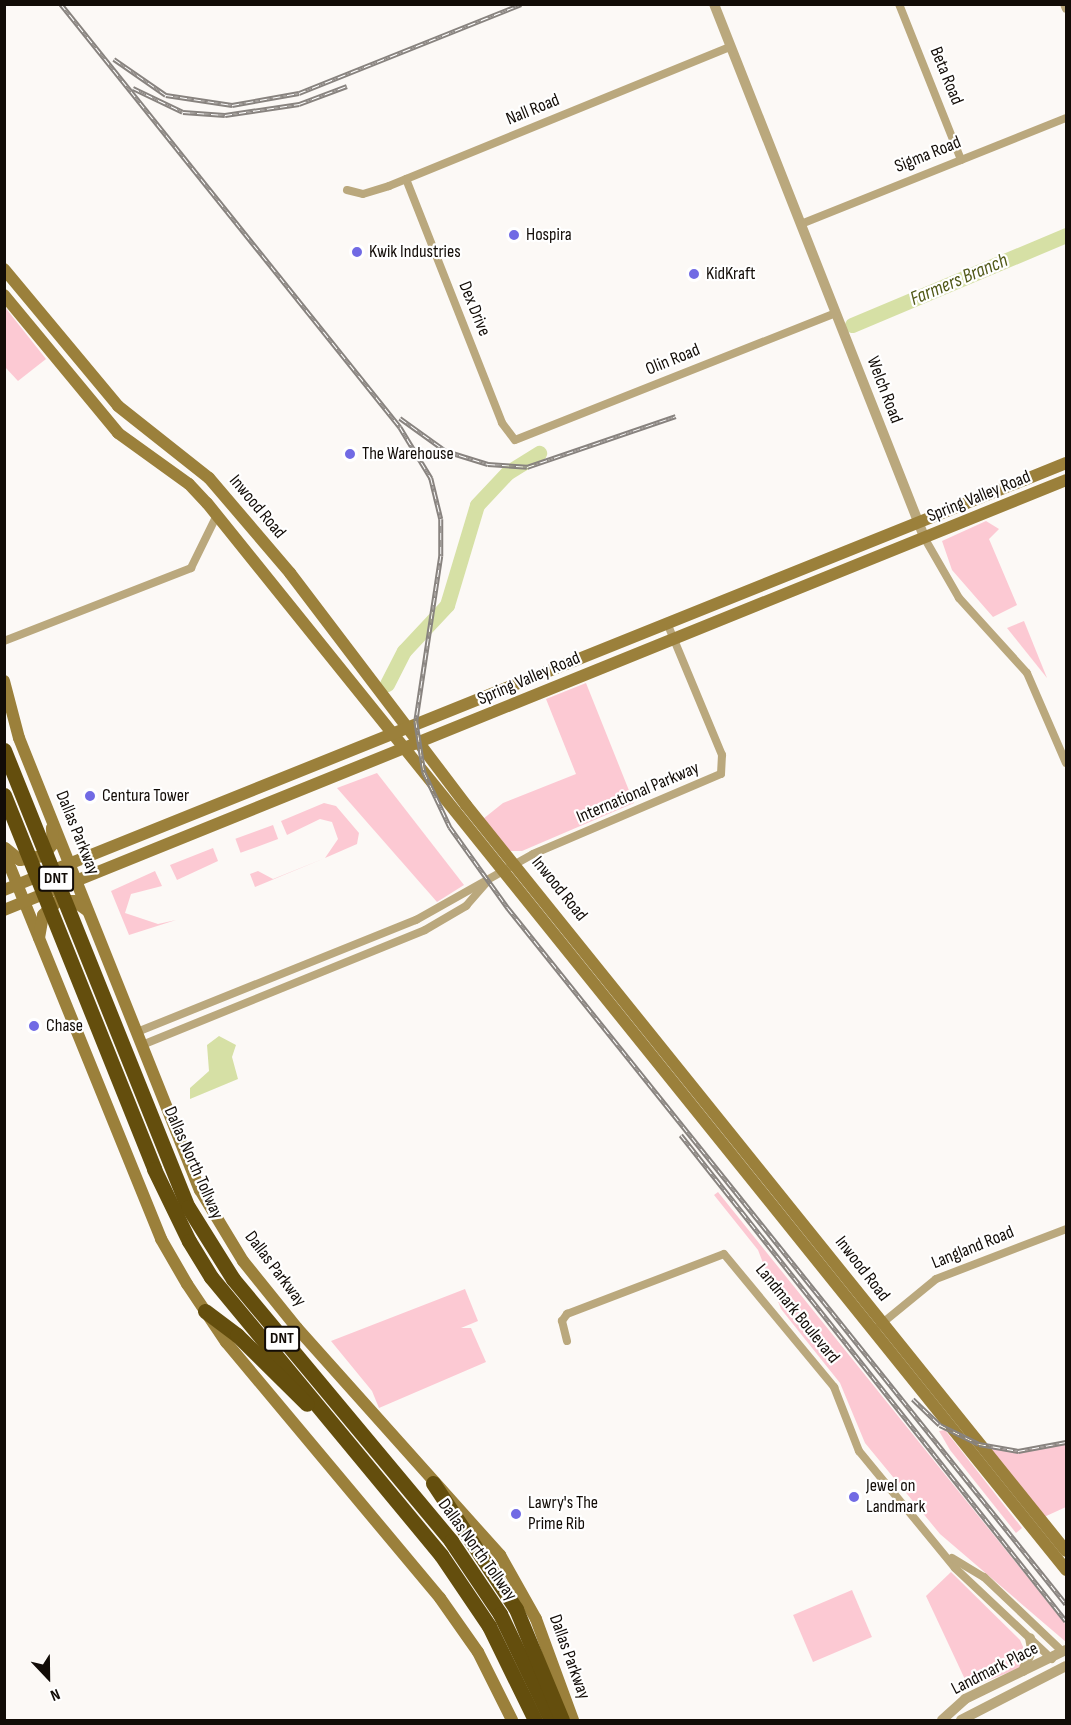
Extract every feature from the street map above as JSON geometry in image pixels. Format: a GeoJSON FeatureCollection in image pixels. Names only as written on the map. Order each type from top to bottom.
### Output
{"type":"FeatureCollection","features":[{"type":"Feature","properties":{"kind":"highway","name":"Dallas North Tollway"},"geometry":{"type":"LineString","coordinates":[[4,750],[32,838],[66,925],[154,1169],[189,1241],[211,1276],[342,1434],[466,1590],[535,1720]]}},
{"type":"Feature","properties":{"kind":"highway","name":"Dallas North Tollway"},"geometry":{"type":"LineString","coordinates":[[4,795],[32,838]]}},
{"type":"Feature","properties":{"kind":"highway","name":"Dallas North Tollway"},"geometry":{"type":"LineString","coordinates":[[66,925],[170,1168],[209,1244],[451,1541],[500,1614],[552,1720]]}},
{"type":"Feature","properties":{"kind":"highway"},"geometry":{"type":"LineString","coordinates":[[205,1311],[237,1335],[342,1434]]}},
{"type":"Feature","properties":{"kind":"highway"},"geometry":{"type":"LineString","coordinates":[[433,1483],[516,1609],[562,1720]]}},
{"type":"Feature","properties":{"kind":"main road","name":"Inwood Road"},"geometry":{"type":"LineString","coordinates":[[4,269],[133,422],[209,478],[318,609],[409,729],[413,747],[504,872],[767,1200],[1066,1551]]}},
{"type":"Feature","properties":{"kind":"main road","name":"Inwood Road"},"geometry":{"type":"LineString","coordinates":[[4,295],[118,432],[189,484],[217,515],[396,735],[413,747],[516,864],[778,1191],[877,1327],[1035,1534],[1066,1570]]}},
{"type":"Feature","properties":{"kind":"main road"},"geometry":{"type":"LineString","coordinates":[[58,362],[71,351]]}},
{"type":"Feature","properties":{"kind":"main road","name":"Spring Valley Road"},"geometry":{"type":"LineString","coordinates":[[4,890],[396,735],[1066,463]]}},
{"type":"Feature","properties":{"kind":"main road","name":"Spring Valley Road"},"geometry":{"type":"LineString","coordinates":[[4,910],[273,800],[413,747],[674,638],[925,539],[1066,480]]}},
{"type":"Feature","properties":{"kind":"main road"},"geometry":{"type":"LineString","coordinates":[[217,515],[230,503]]}},
{"type":"Feature","properties":{"kind":"main road"},"geometry":{"type":"LineString","coordinates":[[301,620],[318,609]]}},
{"type":"Feature","properties":{"kind":"main road"},"geometry":{"type":"LineString","coordinates":[[573,663],[579,678]]}},
{"type":"Feature","properties":{"kind":"main road","name":"Dallas Parkway"},"geometry":{"type":"LineString","coordinates":[[4,681],[19,738],[200,1190],[243,1261],[433,1483],[490,1542],[522,1590],[573,1720]]}},
{"type":"Feature","properties":{"kind":"main road"},"geometry":{"type":"LineString","coordinates":[[326,780],[326,770],[340,757]]}},
{"type":"Feature","properties":{"kind":"main road"},"geometry":{"type":"LineString","coordinates":[[273,800],[306,780],[309,769]]}},
{"type":"Feature","properties":{"kind":"main road"},"geometry":{"type":"LineString","coordinates":[[4,847],[20,860],[43,856],[53,844],[50,816]]}},
{"type":"Feature","properties":{"kind":"main road"},"geometry":{"type":"LineString","coordinates":[[4,852],[161,1239],[205,1311],[440,1598],[478,1652],[509,1720]]}},
{"type":"Feature","properties":{"kind":"main road"},"geometry":{"type":"LineString","coordinates":[[39,938],[43,915],[58,901],[74,901],[89,912]]}},
{"type":"Feature","properties":{"kind":"main road"},"geometry":{"type":"LineString","coordinates":[[625,1023],[636,1015]]}},
{"type":"Feature","properties":{"kind":"main road"},"geometry":{"type":"LineString","coordinates":[[767,1200],[778,1191]]}},
{"type":"Feature","properties":{"kind":"main road"},"geometry":{"type":"LineString","coordinates":[[1035,1534],[1046,1525]]}},
{"type":"Feature","properties":{"kind":"street","name":"Welch Road"},"geometry":{"type":"LineString","coordinates":[[714,4],[925,539],[958,598],[1027,673],[1066,763]]}},
{"type":"Feature","properties":{"kind":"street","name":"Beta Road"},"geometry":{"type":"LineString","coordinates":[[899,4],[962,160]]}},
{"type":"Feature","properties":{"kind":"street"},"geometry":{"type":"LineString","coordinates":[[1065,4],[1066,9]]}},
{"type":"Feature","properties":{"kind":"street","name":"Nall Road"},"geometry":{"type":"LineString","coordinates":[[347,190],[363,194],[406,179],[730,47]]}},
{"type":"Feature","properties":{"kind":"street","name":"Sigma Road"},"geometry":{"type":"LineString","coordinates":[[801,224],[1066,118]]}},
{"type":"Feature","properties":{"kind":"street","name":"Dex Drive"},"geometry":{"type":"LineString","coordinates":[[406,179],[502,423],[510,437],[523,440]]}},
{"type":"Feature","properties":{"kind":"street","name":"Olin Road"},"geometry":{"type":"LineString","coordinates":[[523,440],[836,313]]}},
{"type":"Feature","properties":{"kind":"street"},"geometry":{"type":"LineString","coordinates":[[4,641],[191,568],[217,515]]}},
{"type":"Feature","properties":{"kind":"street","name":"International Parkway"},"geometry":{"type":"LineString","coordinates":[[137,1032],[407,924],[516,864],[724,770],[669,625]]}},
{"type":"Feature","properties":{"kind":"street","name":"International Parkway"},"geometry":{"type":"LineString","coordinates":[[142,1045],[425,930],[466,906],[487,882]]}},
{"type":"Feature","properties":{"kind":"street","name":"Langland Road"},"geometry":{"type":"LineString","coordinates":[[877,1327],[936,1279],[1066,1229]]}},
{"type":"Feature","properties":{"kind":"street","name":"Landmark Boulevard"},"geometry":{"type":"LineString","coordinates":[[567,1341],[562,1321],[567,1314],[724,1254],[834,1387],[859,1451],[952,1558],[974,1587],[1065,1669]]}},
{"type":"Feature","properties":{"kind":"street","name":"Landmark Boulevard"},"geometry":{"type":"LineString","coordinates":[[952,1558],[984,1577],[1065,1652]]}},
{"type":"Feature","properties":{"kind":"street"},"geometry":{"type":"LineString","coordinates":[[1022,1671],[1030,1657],[1030,1638]]}},
{"type":"Feature","properties":{"kind":"street","name":"Landmark Place"},"geometry":{"type":"LineString","coordinates":[[942,1720],[965,1700],[1065,1652]]}},
{"type":"Feature","properties":{"kind":"street","name":"Landmark Place"},"geometry":{"type":"LineString","coordinates":[[961,1720],[1065,1669]]}},
{"type":"Feature","properties":{"kind":"shaded area"},"geometry":{"type":"Polygon","coordinates":[[[4,306],[46,359],[18,381],[5,367],[4,306]]]}},
{"type":"Feature","properties":{"kind":"shaded area"},"geometry":{"type":"Polygon","coordinates":[[[986,521],[999,529],[989,539],[1017,605],[993,617],[952,570],[942,541],[986,521]]]}},
{"type":"Feature","properties":{"kind":"shaded area"},"geometry":{"type":"Polygon","coordinates":[[[1024,621],[1047,678],[1007,628],[1024,621]]]}},
{"type":"Feature","properties":{"kind":"shaded area"},"geometry":{"type":"Polygon","coordinates":[[[586,683],[634,803],[522,851],[510,851],[483,819],[503,803],[576,774],[546,699],[586,683]]]}},
{"type":"Feature","properties":{"kind":"shaded area"},"geometry":{"type":"Polygon","coordinates":[[[377,773],[464,885],[437,902],[337,788],[377,773]]]}},
{"type":"Feature","properties":{"kind":"shaded area"},"geometry":{"type":"Polygon","coordinates":[[[324,803],[336,806],[359,833],[357,844],[325,858],[338,839],[332,822],[320,819],[287,835],[281,821],[324,803]]]}},
{"type":"Feature","properties":{"kind":"shaded area"},"geometry":{"type":"Polygon","coordinates":[[[273,825],[278,839],[241,853],[235,839],[273,825]]]}},
{"type":"Feature","properties":{"kind":"shaded area"},"geometry":{"type":"Polygon","coordinates":[[[213,848],[218,861],[177,880],[170,865],[213,848]]]}},
{"type":"Feature","properties":{"kind":"shaded area"},"geometry":{"type":"Polygon","coordinates":[[[325,858],[255,887],[250,874],[258,871],[273,879],[325,858]]]}},
{"type":"Feature","properties":{"kind":"shaded area"},"geometry":{"type":"Polygon","coordinates":[[[155,871],[162,886],[131,894],[125,913],[158,924],[176,920],[129,935],[111,891],[155,871]]]}},
{"type":"Feature","properties":{"kind":"shaded area"},"geometry":{"type":"Polygon","coordinates":[[[219,1036],[236,1045],[232,1057],[238,1079],[190,1099],[190,1088],[209,1071],[207,1045],[219,1036]]]}},
{"type":"Feature","properties":{"kind":"shaded area"},"geometry":{"type":"Polygon","coordinates":[[[718,1192],[1066,1625],[1066,1642],[940,1534],[865,1443],[840,1383],[781,1309],[758,1250],[714,1195],[718,1192]]]}},
{"type":"Feature","properties":{"kind":"shaded area"},"geometry":{"type":"Polygon","coordinates":[[[465,1289],[478,1321],[461,1328],[471,1328],[486,1362],[379,1408],[372,1391],[331,1341],[465,1289]]]}},
{"type":"Feature","properties":{"kind":"shaded area"},"geometry":{"type":"Polygon","coordinates":[[[945,1430],[1022,1528],[1016,1533],[950,1450],[939,1431],[945,1430]]]}},
{"type":"Feature","properties":{"kind":"shaded area"},"geometry":{"type":"Polygon","coordinates":[[[1066,1443],[1066,1507],[1044,1517],[988,1447],[1018,1452],[1066,1443]]]}},
{"type":"Feature","properties":{"kind":"shaded area"},"geometry":{"type":"Polygon","coordinates":[[[951,1572],[1020,1640],[1025,1651],[1020,1668],[969,1688],[926,1596],[951,1572]]]}},
{"type":"Feature","properties":{"kind":"shaded area"},"geometry":{"type":"Polygon","coordinates":[[[852,1590],[872,1637],[813,1662],[793,1615],[852,1590]]]}},
{"type":"Feature","properties":{"kind":"waterway","name":"Farmers Branch"},"geometry":{"type":"LineString","coordinates":[[852,325],[1066,235]]}},
{"type":"Feature","properties":{"kind":"waterway","name":"Farmers Branch"},"geometry":{"type":"LineString","coordinates":[[387,684],[404,651],[447,605],[477,505],[507,473],[539,453]]}},
{"type":"Feature","properties":{"kind":"railway"},"geometry":{"type":"LineString","coordinates":[[61,4],[400,427],[431,478],[441,519],[441,556],[416,721],[424,772],[450,827],[508,908],[1066,1604]]}},
{"type":"Feature","properties":{"kind":"railway"},"geometry":{"type":"LineString","coordinates":[[114,59],[166,95],[232,105],[299,93],[521,4]]}},
{"type":"Feature","properties":{"kind":"railway"},"geometry":{"type":"LineString","coordinates":[[133,88],[183,112],[225,115],[299,104],[347,86]]}},
{"type":"Feature","properties":{"kind":"railway"},"geometry":{"type":"LineString","coordinates":[[400,418],[446,451],[488,464],[527,467],[676,416]]}},
{"type":"Feature","properties":{"kind":"railway"},"geometry":{"type":"LineString","coordinates":[[681,1135],[1066,1621]]}},
{"type":"Feature","properties":{"kind":"railway"},"geometry":{"type":"LineString","coordinates":[[913,1399],[940,1425],[979,1444],[1018,1451],[1066,1442]]}},
{"type":"Feature","properties":{"kind":"place","name":"Hospira"},"geometry":{"type":"Point","coordinates":[514,235]}},
{"type":"Feature","properties":{"kind":"place","name":"Kwik Industries"},"geometry":{"type":"Point","coordinates":[357,252]}},
{"type":"Feature","properties":{"kind":"place","name":"KidKraft"},"geometry":{"type":"Point","coordinates":[694,274]}},
{"type":"Feature","properties":{"kind":"place","name":"The Warehouse"},"geometry":{"type":"Point","coordinates":[350,454]}},
{"type":"Feature","properties":{"kind":"place","name":"Centura Tower"},"geometry":{"type":"Point","coordinates":[90,796]}},
{"type":"Feature","properties":{"kind":"place","name":"Chase"},"geometry":{"type":"Point","coordinates":[34,1026]}},
{"type":"Feature","properties":{"kind":"place","name":"Jewel on Landmark"},"geometry":{"type":"Point","coordinates":[854,1497]}},
{"type":"Feature","properties":{"kind":"place","name":"Lawry's The Prime Rib"},"geometry":{"type":"Point","coordinates":[516,1514]}}]}
